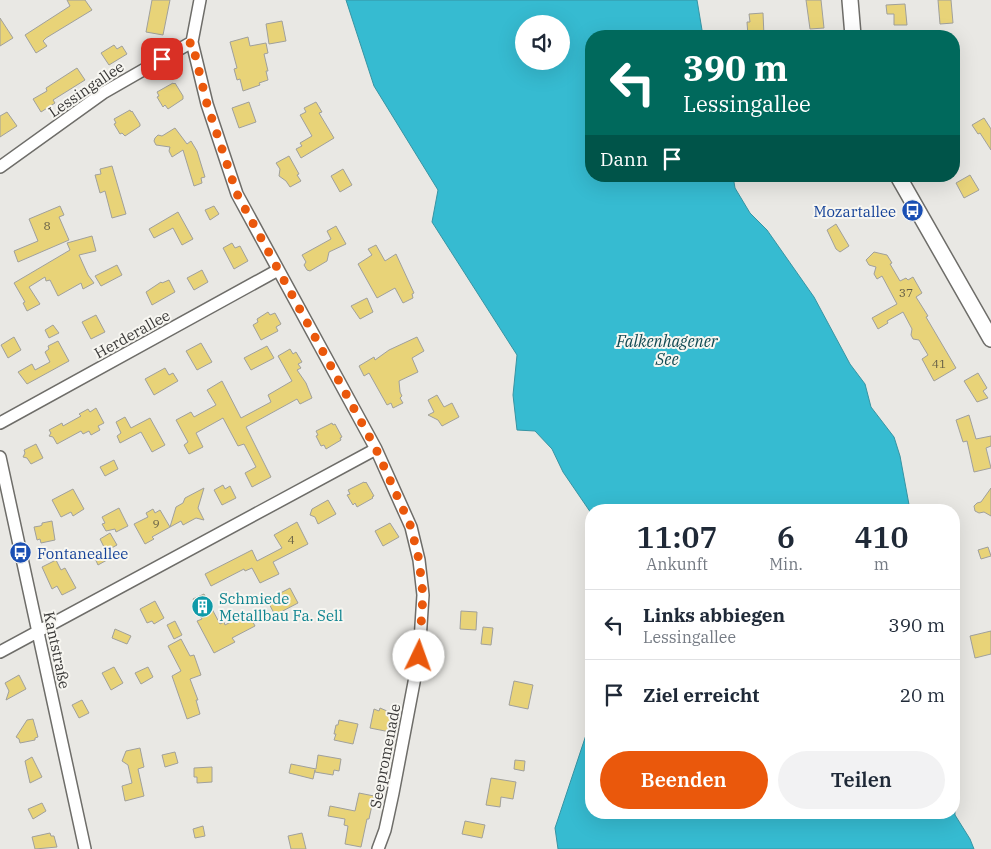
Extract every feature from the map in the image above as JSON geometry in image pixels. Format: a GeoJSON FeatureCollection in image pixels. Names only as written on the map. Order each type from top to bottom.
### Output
{"type":"FeatureCollection","features":[{"type":"Feature","properties":{"kind":"street","name":"Seepromenade"},"geometry":{"type":"LineString","coordinates":[[200,0],[192,42],[207,104],[237,194],[376,449],[411,527],[419,560],[423,595],[419,656],[393,793],[385,830],[378,849]]}},
{"type":"Feature","properties":{"kind":"street"},"geometry":{"type":"LineString","coordinates":[[850,0],[852,30]]}},
{"type":"Feature","properties":{"kind":"street","name":"Lessingallee"},"geometry":{"type":"LineString","coordinates":[[0,167],[103,93],[192,42]]}},
{"type":"Feature","properties":{"kind":"street"},"geometry":{"type":"LineString","coordinates":[[901,182],[991,339]]}},
{"type":"Feature","properties":{"kind":"street","name":"Herderallee"},"geometry":{"type":"LineString","coordinates":[[0,423],[278,270]]}},
{"type":"Feature","properties":{"kind":"street"},"geometry":{"type":"LineString","coordinates":[[0,652],[376,449]]}},
{"type":"Feature","properties":{"kind":"street","name":"Kantstraße"},"geometry":{"type":"LineString","coordinates":[[0,457],[85,849]]}},
{"type":"Feature","properties":{"kind":"water","name":"Falkenhagener See"},"geometry":{"type":"Polygon","coordinates":[[[346,0],[697,0],[702,30],[585,30],[585,182],[734,182],[735,188],[750,213],[767,230],[814,297],[850,364],[865,384],[871,407],[894,437],[900,456],[909,504],[585,504],[563,472],[552,449],[535,431],[517,430],[513,395],[517,355],[432,222],[438,190],[374,86],[346,0]]]}},
{"type":"Feature","properties":{"kind":"water"},"geometry":{"type":"Polygon","coordinates":[[[585,738],[585,819],[958,819],[974,849],[558,849],[555,828],[585,738]]]}},
{"type":"Feature","properties":{"kind":"building"},"geometry":{"type":"Polygon","coordinates":[[[67,0],[85,0],[92,10],[46,38],[43,41],[47,46],[36,53],[25,35],[70,6],[67,0]]]}},
{"type":"Feature","properties":{"kind":"building"},"geometry":{"type":"Polygon","coordinates":[[[152,0],[170,0],[163,35],[146,32],[152,0]]]}},
{"type":"Feature","properties":{"kind":"building"},"geometry":{"type":"Polygon","coordinates":[[[806,0],[821,0],[824,28],[810,29],[806,0]]]}},
{"type":"Feature","properties":{"kind":"building"},"geometry":{"type":"Polygon","coordinates":[[[938,0],[951,0],[953,23],[940,24],[938,0]]]}},
{"type":"Feature","properties":{"kind":"building"},"geometry":{"type":"Polygon","coordinates":[[[905,4],[907,25],[894,25],[894,14],[887,14],[886,5],[905,4]]]}},
{"type":"Feature","properties":{"kind":"building"},"geometry":{"type":"Polygon","coordinates":[[[763,13],[764,30],[748,30],[747,22],[750,22],[749,14],[763,13]]]}},
{"type":"Feature","properties":{"kind":"building"},"geometry":{"type":"Polygon","coordinates":[[[0,18],[13,38],[0,46],[0,18]]]}},
{"type":"Feature","properties":{"kind":"building"},"geometry":{"type":"Polygon","coordinates":[[[282,21],[286,41],[269,44],[266,24],[282,21]]]}},
{"type":"Feature","properties":{"kind":"building"},"geometry":{"type":"Polygon","coordinates":[[[248,37],[250,46],[266,43],[268,53],[264,54],[268,80],[243,91],[240,79],[237,80],[234,69],[237,68],[230,42],[248,37]]]}},
{"type":"Feature","properties":{"kind":"building"},"geometry":{"type":"Polygon","coordinates":[[[114,45],[117,49],[122,46],[127,54],[109,65],[101,53],[114,45]]]}},
{"type":"Feature","properties":{"kind":"building"},"geometry":{"type":"Polygon","coordinates":[[[77,68],[85,80],[53,100],[55,103],[41,112],[33,99],[47,91],[46,88],[77,68]]]}},
{"type":"Feature","properties":{"kind":"building"},"geometry":{"type":"Polygon","coordinates":[[[175,83],[183,99],[168,109],[165,105],[163,107],[157,97],[159,96],[157,92],[175,83]]]}},
{"type":"Feature","properties":{"kind":"building"},"geometry":{"type":"Polygon","coordinates":[[[249,102],[256,122],[239,128],[232,108],[249,102]]]}},
{"type":"Feature","properties":{"kind":"building"},"geometry":{"type":"Polygon","coordinates":[[[316,102],[322,112],[319,113],[334,138],[301,158],[296,149],[302,146],[300,143],[312,136],[300,115],[306,112],[304,108],[316,102]]]}},
{"type":"Feature","properties":{"kind":"building"},"geometry":{"type":"Polygon","coordinates":[[[130,110],[140,126],[125,136],[122,133],[120,134],[114,124],[116,123],[114,119],[130,110]]]}},
{"type":"Feature","properties":{"kind":"building"},"geometry":{"type":"Polygon","coordinates":[[[7,112],[17,126],[0,137],[0,116],[7,112]]]}},
{"type":"Feature","properties":{"kind":"building"},"geometry":{"type":"Polygon","coordinates":[[[984,118],[991,129],[991,150],[980,133],[978,134],[972,125],[984,118]]]}},
{"type":"Feature","properties":{"kind":"building"},"geometry":{"type":"Polygon","coordinates":[[[175,128],[187,144],[191,141],[197,151],[205,177],[201,178],[202,183],[194,186],[183,150],[172,157],[169,151],[170,147],[156,145],[154,141],[158,135],[162,136],[175,128]]]}},
{"type":"Feature","properties":{"kind":"building"},"geometry":{"type":"Polygon","coordinates":[[[289,156],[301,181],[290,187],[279,176],[280,169],[276,163],[289,156]]]}},
{"type":"Feature","properties":{"kind":"building"},"geometry":{"type":"Polygon","coordinates":[[[112,166],[126,214],[112,218],[105,191],[100,193],[95,175],[101,174],[100,169],[112,166]]]}},
{"type":"Feature","properties":{"kind":"building"},"geometry":{"type":"Polygon","coordinates":[[[343,169],[352,185],[340,192],[331,176],[343,169]]]}},
{"type":"Feature","properties":{"kind":"building"},"geometry":{"type":"Polygon","coordinates":[[[970,175],[979,190],[964,198],[956,183],[970,175]]]}},
{"type":"Feature","properties":{"kind":"building"},"geometry":{"type":"Polygon","coordinates":[[[60,206],[64,215],[59,217],[69,240],[18,262],[14,251],[38,241],[29,219],[60,206]]]}},
{"type":"Feature","properties":{"kind":"building"},"geometry":{"type":"Polygon","coordinates":[[[214,206],[219,214],[210,220],[205,210],[214,206]]]}},
{"type":"Feature","properties":{"kind":"building"},"geometry":{"type":"Polygon","coordinates":[[[178,212],[193,239],[182,245],[173,228],[154,238],[149,229],[178,212]]]}},
{"type":"Feature","properties":{"kind":"building"},"geometry":{"type":"Polygon","coordinates":[[[836,224],[849,246],[840,252],[836,249],[827,230],[836,224]]]}},
{"type":"Feature","properties":{"kind":"building"},"geometry":{"type":"Polygon","coordinates":[[[336,226],[346,244],[329,252],[327,261],[310,271],[307,270],[304,265],[306,262],[302,255],[331,239],[327,231],[336,226]]]}},
{"type":"Feature","properties":{"kind":"building"},"geometry":{"type":"Polygon","coordinates":[[[92,236],[96,251],[79,255],[88,275],[94,283],[83,289],[81,283],[58,296],[50,280],[46,281],[45,277],[29,287],[40,304],[27,311],[23,303],[25,302],[14,283],[70,250],[67,243],[92,236]]]}},
{"type":"Feature","properties":{"kind":"building"},"geometry":{"type":"Polygon","coordinates":[[[232,243],[235,248],[240,246],[248,261],[234,269],[223,248],[232,243]]]}},
{"type":"Feature","properties":{"kind":"building"},"geometry":{"type":"Polygon","coordinates":[[[376,245],[385,261],[396,254],[414,293],[412,294],[413,298],[403,303],[395,288],[377,298],[358,264],[372,255],[368,249],[376,245]]]}},
{"type":"Feature","properties":{"kind":"building"},"geometry":{"type":"Polygon","coordinates":[[[874,252],[887,255],[900,281],[913,277],[922,293],[916,297],[956,368],[934,381],[922,359],[928,355],[919,340],[913,339],[911,335],[912,329],[903,312],[887,321],[888,323],[878,329],[872,318],[897,304],[882,276],[877,279],[874,274],[876,267],[869,265],[866,260],[874,252]]]}},
{"type":"Feature","properties":{"kind":"building"},"geometry":{"type":"Polygon","coordinates":[[[117,265],[122,275],[101,286],[95,276],[117,265]]]}},
{"type":"Feature","properties":{"kind":"building"},"geometry":{"type":"Polygon","coordinates":[[[202,270],[208,282],[194,290],[187,278],[202,270]]]}},
{"type":"Feature","properties":{"kind":"building"},"geometry":{"type":"Polygon","coordinates":[[[169,280],[175,292],[152,305],[146,292],[161,282],[169,280]]]}},
{"type":"Feature","properties":{"kind":"building"},"geometry":{"type":"Polygon","coordinates":[[[367,298],[373,312],[360,319],[351,306],[367,298]]]}},
{"type":"Feature","properties":{"kind":"building"},"geometry":{"type":"Polygon","coordinates":[[[268,312],[270,315],[275,313],[281,324],[276,327],[278,331],[261,340],[253,325],[258,322],[257,319],[268,312]]]}},
{"type":"Feature","properties":{"kind":"building"},"geometry":{"type":"Polygon","coordinates":[[[96,315],[105,332],[91,339],[82,322],[96,315]]]}},
{"type":"Feature","properties":{"kind":"building"},"geometry":{"type":"Polygon","coordinates":[[[53,325],[59,333],[49,338],[45,330],[53,325]]]}},
{"type":"Feature","properties":{"kind":"building"},"geometry":{"type":"Polygon","coordinates":[[[14,337],[21,350],[8,358],[1,345],[14,337]]]}},
{"type":"Feature","properties":{"kind":"building"},"geometry":{"type":"Polygon","coordinates":[[[417,337],[424,351],[412,358],[418,372],[399,381],[402,396],[400,398],[403,403],[393,408],[391,403],[387,405],[369,373],[364,376],[359,366],[374,357],[375,360],[389,350],[417,337]]]}},
{"type":"Feature","properties":{"kind":"building"},"geometry":{"type":"Polygon","coordinates":[[[58,341],[69,361],[27,384],[18,372],[32,364],[35,370],[50,362],[45,352],[49,349],[48,346],[58,341]]]}},
{"type":"Feature","properties":{"kind":"building"},"geometry":{"type":"Polygon","coordinates":[[[201,343],[212,362],[197,370],[186,351],[201,343]]]}},
{"type":"Feature","properties":{"kind":"building"},"geometry":{"type":"Polygon","coordinates":[[[267,346],[274,358],[251,370],[244,358],[267,346]]]}},
{"type":"Feature","properties":{"kind":"building"},"geometry":{"type":"Polygon","coordinates":[[[290,349],[293,354],[296,352],[302,362],[298,364],[301,368],[297,370],[306,383],[312,398],[300,404],[297,399],[246,427],[271,477],[252,487],[245,473],[256,467],[244,444],[238,446],[223,418],[196,433],[203,447],[189,454],[184,445],[188,442],[176,420],[191,412],[194,417],[216,405],[207,390],[222,381],[241,418],[271,402],[268,395],[292,381],[278,356],[290,349]]]}},
{"type":"Feature","properties":{"kind":"building"},"geometry":{"type":"Polygon","coordinates":[[[165,368],[169,375],[173,373],[178,381],[154,395],[145,379],[165,368]]]}},
{"type":"Feature","properties":{"kind":"building"},"geometry":{"type":"Polygon","coordinates":[[[978,373],[987,388],[983,391],[988,398],[977,402],[964,381],[978,373]]]}},
{"type":"Feature","properties":{"kind":"building"},"geometry":{"type":"Polygon","coordinates":[[[437,395],[444,407],[452,403],[459,417],[442,426],[438,420],[428,415],[434,412],[428,400],[437,395]]]}},
{"type":"Feature","properties":{"kind":"building"},"geometry":{"type":"Polygon","coordinates":[[[96,408],[104,423],[98,426],[100,430],[91,435],[89,431],[83,434],[81,431],[57,444],[53,437],[49,436],[51,433],[49,430],[62,423],[63,426],[81,416],[79,414],[88,409],[90,412],[96,408]]]}},
{"type":"Feature","properties":{"kind":"building"},"geometry":{"type":"Polygon","coordinates":[[[969,415],[976,439],[991,436],[991,446],[986,448],[991,468],[974,472],[967,441],[963,442],[956,420],[969,415]]]}},
{"type":"Feature","properties":{"kind":"building"},"geometry":{"type":"Polygon","coordinates":[[[125,417],[131,428],[150,418],[165,445],[152,452],[141,432],[120,443],[117,436],[121,433],[116,422],[125,417]]]}},
{"type":"Feature","properties":{"kind":"building"},"geometry":{"type":"Polygon","coordinates":[[[332,423],[333,425],[335,424],[342,437],[340,438],[341,440],[326,449],[324,445],[321,446],[316,436],[318,435],[316,431],[332,423]]]}},
{"type":"Feature","properties":{"kind":"building"},"geometry":{"type":"Polygon","coordinates":[[[36,444],[43,458],[31,464],[27,458],[23,457],[24,450],[36,444]]]}},
{"type":"Feature","properties":{"kind":"building"},"geometry":{"type":"Polygon","coordinates":[[[114,460],[118,469],[105,476],[100,467],[114,460]]]}},
{"type":"Feature","properties":{"kind":"building"},"geometry":{"type":"Polygon","coordinates":[[[366,482],[374,496],[357,507],[355,503],[353,505],[347,495],[350,494],[348,490],[366,482]]]}},
{"type":"Feature","properties":{"kind":"building"},"geometry":{"type":"Polygon","coordinates":[[[223,485],[225,489],[230,486],[236,498],[222,505],[214,490],[223,485]]]}},
{"type":"Feature","properties":{"kind":"building"},"geometry":{"type":"Polygon","coordinates":[[[204,488],[198,508],[204,520],[196,518],[183,525],[181,521],[152,537],[154,539],[145,544],[134,524],[148,517],[146,513],[153,509],[155,513],[160,510],[170,527],[176,507],[183,503],[185,498],[204,488]]]}},
{"type":"Feature","properties":{"kind":"building"},"geometry":{"type":"Polygon","coordinates":[[[991,488],[991,516],[984,512],[979,513],[975,511],[974,506],[981,502],[991,488]]]}},
{"type":"Feature","properties":{"kind":"building"},"geometry":{"type":"Polygon","coordinates":[[[73,489],[84,509],[73,516],[71,512],[61,517],[52,500],[73,489]]]}},
{"type":"Feature","properties":{"kind":"building"},"geometry":{"type":"Polygon","coordinates":[[[328,500],[336,514],[318,524],[315,517],[310,515],[312,509],[328,500]]]}},
{"type":"Feature","properties":{"kind":"building"},"geometry":{"type":"Polygon","coordinates":[[[119,508],[128,526],[116,532],[115,529],[106,531],[102,524],[105,523],[102,517],[119,508]]]}},
{"type":"Feature","properties":{"kind":"building"},"geometry":{"type":"Polygon","coordinates":[[[52,521],[55,540],[41,543],[40,539],[37,540],[34,527],[52,521]]]}},
{"type":"Feature","properties":{"kind":"building"},"geometry":{"type":"Polygon","coordinates":[[[297,522],[308,544],[273,562],[279,574],[260,583],[252,568],[245,571],[244,569],[211,586],[205,574],[252,550],[257,561],[282,548],[274,535],[297,522]]]}},
{"type":"Feature","properties":{"kind":"building"},"geometry":{"type":"Polygon","coordinates":[[[390,523],[399,537],[383,546],[375,531],[390,523]]]}},
{"type":"Feature","properties":{"kind":"building"},"geometry":{"type":"Polygon","coordinates":[[[110,533],[117,545],[106,551],[100,539],[110,533]]]}},
{"type":"Feature","properties":{"kind":"building"},"geometry":{"type":"Polygon","coordinates":[[[988,547],[991,556],[981,559],[978,550],[988,547]]]}},
{"type":"Feature","properties":{"kind":"building"},"geometry":{"type":"Polygon","coordinates":[[[101,550],[107,560],[98,565],[93,554],[101,550]]]}},
{"type":"Feature","properties":{"kind":"building"},"geometry":{"type":"Polygon","coordinates":[[[56,560],[61,570],[65,568],[76,588],[62,595],[57,586],[52,589],[42,567],[56,560]]]}},
{"type":"Feature","properties":{"kind":"building"},"geometry":{"type":"Polygon","coordinates":[[[290,588],[298,603],[275,615],[267,600],[290,588]]]}},
{"type":"Feature","properties":{"kind":"building"},"geometry":{"type":"Polygon","coordinates":[[[204,594],[220,624],[224,622],[225,625],[248,613],[255,626],[232,638],[235,642],[214,653],[197,621],[202,619],[193,599],[204,594]]]}},
{"type":"Feature","properties":{"kind":"building"},"geometry":{"type":"Polygon","coordinates":[[[155,601],[164,618],[154,624],[152,621],[147,623],[140,609],[155,601]]]}},
{"type":"Feature","properties":{"kind":"building"},"geometry":{"type":"Polygon","coordinates":[[[461,611],[477,612],[476,630],[460,629],[461,611]]]}},
{"type":"Feature","properties":{"kind":"building"},"geometry":{"type":"Polygon","coordinates":[[[175,621],[182,635],[174,639],[167,625],[175,621]]]}},
{"type":"Feature","properties":{"kind":"building"},"geometry":{"type":"Polygon","coordinates":[[[483,627],[493,628],[491,645],[481,644],[483,627]]]}},
{"type":"Feature","properties":{"kind":"building"},"geometry":{"type":"Polygon","coordinates":[[[115,629],[131,636],[127,644],[112,638],[115,629]]]}},
{"type":"Feature","properties":{"kind":"building"},"geometry":{"type":"Polygon","coordinates":[[[991,631],[991,654],[975,658],[970,636],[991,631]]]}},
{"type":"Feature","properties":{"kind":"building"},"geometry":{"type":"Polygon","coordinates":[[[181,639],[190,656],[194,655],[201,675],[190,679],[198,700],[196,700],[200,714],[187,719],[172,676],[181,671],[168,646],[181,639]]]}},
{"type":"Feature","properties":{"kind":"building"},"geometry":{"type":"Polygon","coordinates":[[[114,667],[123,683],[111,690],[102,673],[114,667]]]}},
{"type":"Feature","properties":{"kind":"building"},"geometry":{"type":"Polygon","coordinates":[[[148,667],[153,677],[141,684],[135,673],[148,667]]]}},
{"type":"Feature","properties":{"kind":"building"},"geometry":{"type":"Polygon","coordinates":[[[19,675],[26,689],[6,700],[9,691],[5,683],[19,675]]]}},
{"type":"Feature","properties":{"kind":"building"},"geometry":{"type":"Polygon","coordinates":[[[514,681],[533,685],[528,709],[509,705],[514,681]]]}},
{"type":"Feature","properties":{"kind":"building"},"geometry":{"type":"Polygon","coordinates":[[[82,700],[89,713],[79,718],[72,705],[82,700]]]}},
{"type":"Feature","properties":{"kind":"building"},"geometry":{"type":"Polygon","coordinates":[[[380,708],[394,714],[390,732],[370,728],[374,709],[379,711],[380,708]]]}},
{"type":"Feature","properties":{"kind":"building"},"geometry":{"type":"Polygon","coordinates":[[[33,719],[38,737],[35,740],[20,743],[16,737],[27,720],[33,719]]]}},
{"type":"Feature","properties":{"kind":"building"},"geometry":{"type":"Polygon","coordinates":[[[339,720],[358,724],[353,744],[334,740],[336,725],[338,725],[339,720]]]}},
{"type":"Feature","properties":{"kind":"building"},"geometry":{"type":"Polygon","coordinates":[[[140,748],[144,767],[138,769],[144,796],[125,801],[122,786],[132,783],[128,765],[122,761],[126,751],[140,748]]]}},
{"type":"Feature","properties":{"kind":"building"},"geometry":{"type":"Polygon","coordinates":[[[175,752],[178,763],[165,767],[162,755],[175,752]]]}},
{"type":"Feature","properties":{"kind":"building"},"geometry":{"type":"Polygon","coordinates":[[[318,755],[341,759],[339,771],[334,770],[333,775],[315,772],[315,770],[313,779],[289,773],[291,764],[316,769],[318,755]]]}},
{"type":"Feature","properties":{"kind":"building"},"geometry":{"type":"Polygon","coordinates":[[[32,757],[42,777],[30,783],[25,761],[32,757]]]}},
{"type":"Feature","properties":{"kind":"building"},"geometry":{"type":"Polygon","coordinates":[[[515,760],[525,761],[524,771],[514,769],[515,760]]]}},
{"type":"Feature","properties":{"kind":"building"},"geometry":{"type":"Polygon","coordinates":[[[212,767],[212,782],[197,783],[197,777],[194,777],[194,768],[212,767]]]}},
{"type":"Feature","properties":{"kind":"building"},"geometry":{"type":"Polygon","coordinates":[[[491,778],[516,782],[513,799],[501,797],[500,807],[486,805],[491,778]]]}},
{"type":"Feature","properties":{"kind":"building"},"geometry":{"type":"Polygon","coordinates":[[[359,793],[374,796],[361,847],[345,844],[348,826],[344,825],[345,819],[328,816],[330,806],[355,811],[359,793]]]}},
{"type":"Feature","properties":{"kind":"building"},"geometry":{"type":"Polygon","coordinates":[[[42,803],[46,811],[33,819],[28,809],[42,803]]]}},
{"type":"Feature","properties":{"kind":"building"},"geometry":{"type":"Polygon","coordinates":[[[465,821],[485,825],[482,838],[462,834],[465,821]]]}},
{"type":"Feature","properties":{"kind":"building"},"geometry":{"type":"Polygon","coordinates":[[[203,826],[205,836],[195,838],[193,829],[203,826]]]}},
{"type":"Feature","properties":{"kind":"building"},"geometry":{"type":"Polygon","coordinates":[[[50,833],[51,836],[54,836],[57,847],[35,849],[32,837],[50,833]]]}},
{"type":"Feature","properties":{"kind":"building"},"geometry":{"type":"Polygon","coordinates":[[[302,833],[306,849],[291,849],[288,836],[302,833]]]}},
{"type":"Feature","properties":{"kind":"place","name":"Mozartallee"},"geometry":{"type":"Point","coordinates":[912,211]}},
{"type":"Feature","properties":{"kind":"place","name":"Fontaneallee"},"geometry":{"type":"Point","coordinates":[21,553]}},
{"type":"Feature","properties":{"kind":"place","name":"Schmiede Metallbau Fa. Sell"},"geometry":{"type":"Point","coordinates":[203,607]}},
{"type":"Feature","properties":{"kind":"route"},"geometry":{"type":"LineString","coordinates":[[162,59],[192,42],[207,104],[237,194],[376,449],[411,527],[419,560],[423,595],[419,656]]}}]}
